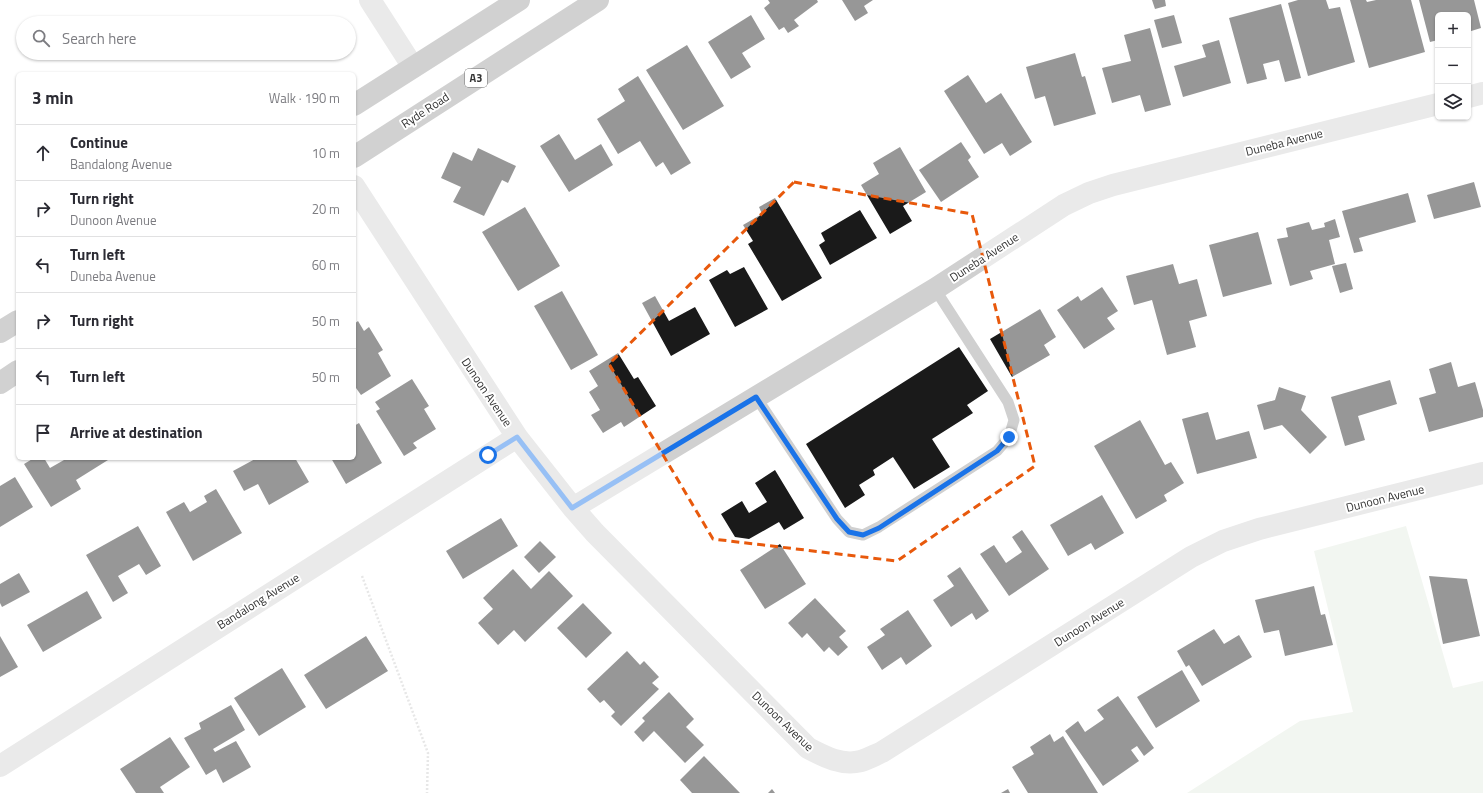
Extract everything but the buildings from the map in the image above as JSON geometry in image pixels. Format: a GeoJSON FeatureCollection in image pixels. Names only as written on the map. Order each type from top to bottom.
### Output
{"type":"FeatureCollection","features":[{"type":"Feature","properties":{"kind":"highway"},"geometry":{"type":"LineString","coordinates":[[356,104],[519,0]]}},
{"type":"Feature","properties":{"kind":"highway","name":"Ryde Road"},"geometry":{"type":"LineString","coordinates":[[356,156],[598,0]]}},
{"type":"Feature","properties":{"kind":"highway"},"geometry":{"type":"LineString","coordinates":[[0,332],[16,322]]}},
{"type":"Feature","properties":{"kind":"highway"},"geometry":{"type":"LineString","coordinates":[[0,383],[16,372]]}},
{"type":"Feature","properties":{"kind":"street"},"geometry":{"type":"LineString","coordinates":[[370,0],[413,67]]}},
{"type":"Feature","properties":{"kind":"street"},"geometry":{"type":"LineString","coordinates":[[1471,96],[1483,93]]}},
{"type":"Feature","properties":{"kind":"street","name":"Duneba Avenue"},"geometry":{"type":"LineString","coordinates":[[572,508],[935,289],[1064,205],[1089,193],[1113,185],[1435,105]]}},
{"type":"Feature","properties":{"kind":"street","name":"Dunoon Avenue"},"geometry":{"type":"LineString","coordinates":[[356,189],[517,437],[572,508],[808,748],[824,757],[841,762],[861,761],[882,752],[1191,557],[1223,541],[1259,529],[1483,473]]}},
{"type":"Feature","properties":{"kind":"street","name":"Bandalong Avenue"},"geometry":{"type":"LineString","coordinates":[[0,766],[517,437]]}},
{"type":"Feature","properties":{"kind":"lane"},"geometry":{"type":"LineString","coordinates":[[756,397],[837,519],[849,532],[863,535],[879,528],[997,451],[1009,437],[1014,420],[1008,402],[935,289]]}},
{"type":"Feature","properties":{"kind":"path"},"geometry":{"type":"LineString","coordinates":[[362,576],[428,753],[428,793]]}},
{"type":"Feature","properties":{"kind":"highlighted area"},"geometry":{"type":"Polygon","coordinates":[[[794,182],[972,214],[1035,466],[897,561],[713,539],[609,364],[794,182]]]}},
{"type":"Feature","properties":{"kind":"shaded area"},"geometry":{"type":"Polygon","coordinates":[[[1406,526],[1453,688],[1483,681],[1483,793],[1187,793],[1300,721],[1353,712],[1314,551],[1406,526]]]}},
{"type":"Feature","properties":{"kind":"route"},"geometry":{"type":"LineString","coordinates":[[488,455],[517,437],[572,508],[756,397],[837,519],[849,532],[863,535],[879,528],[997,451],[1009,437]]}}]}
